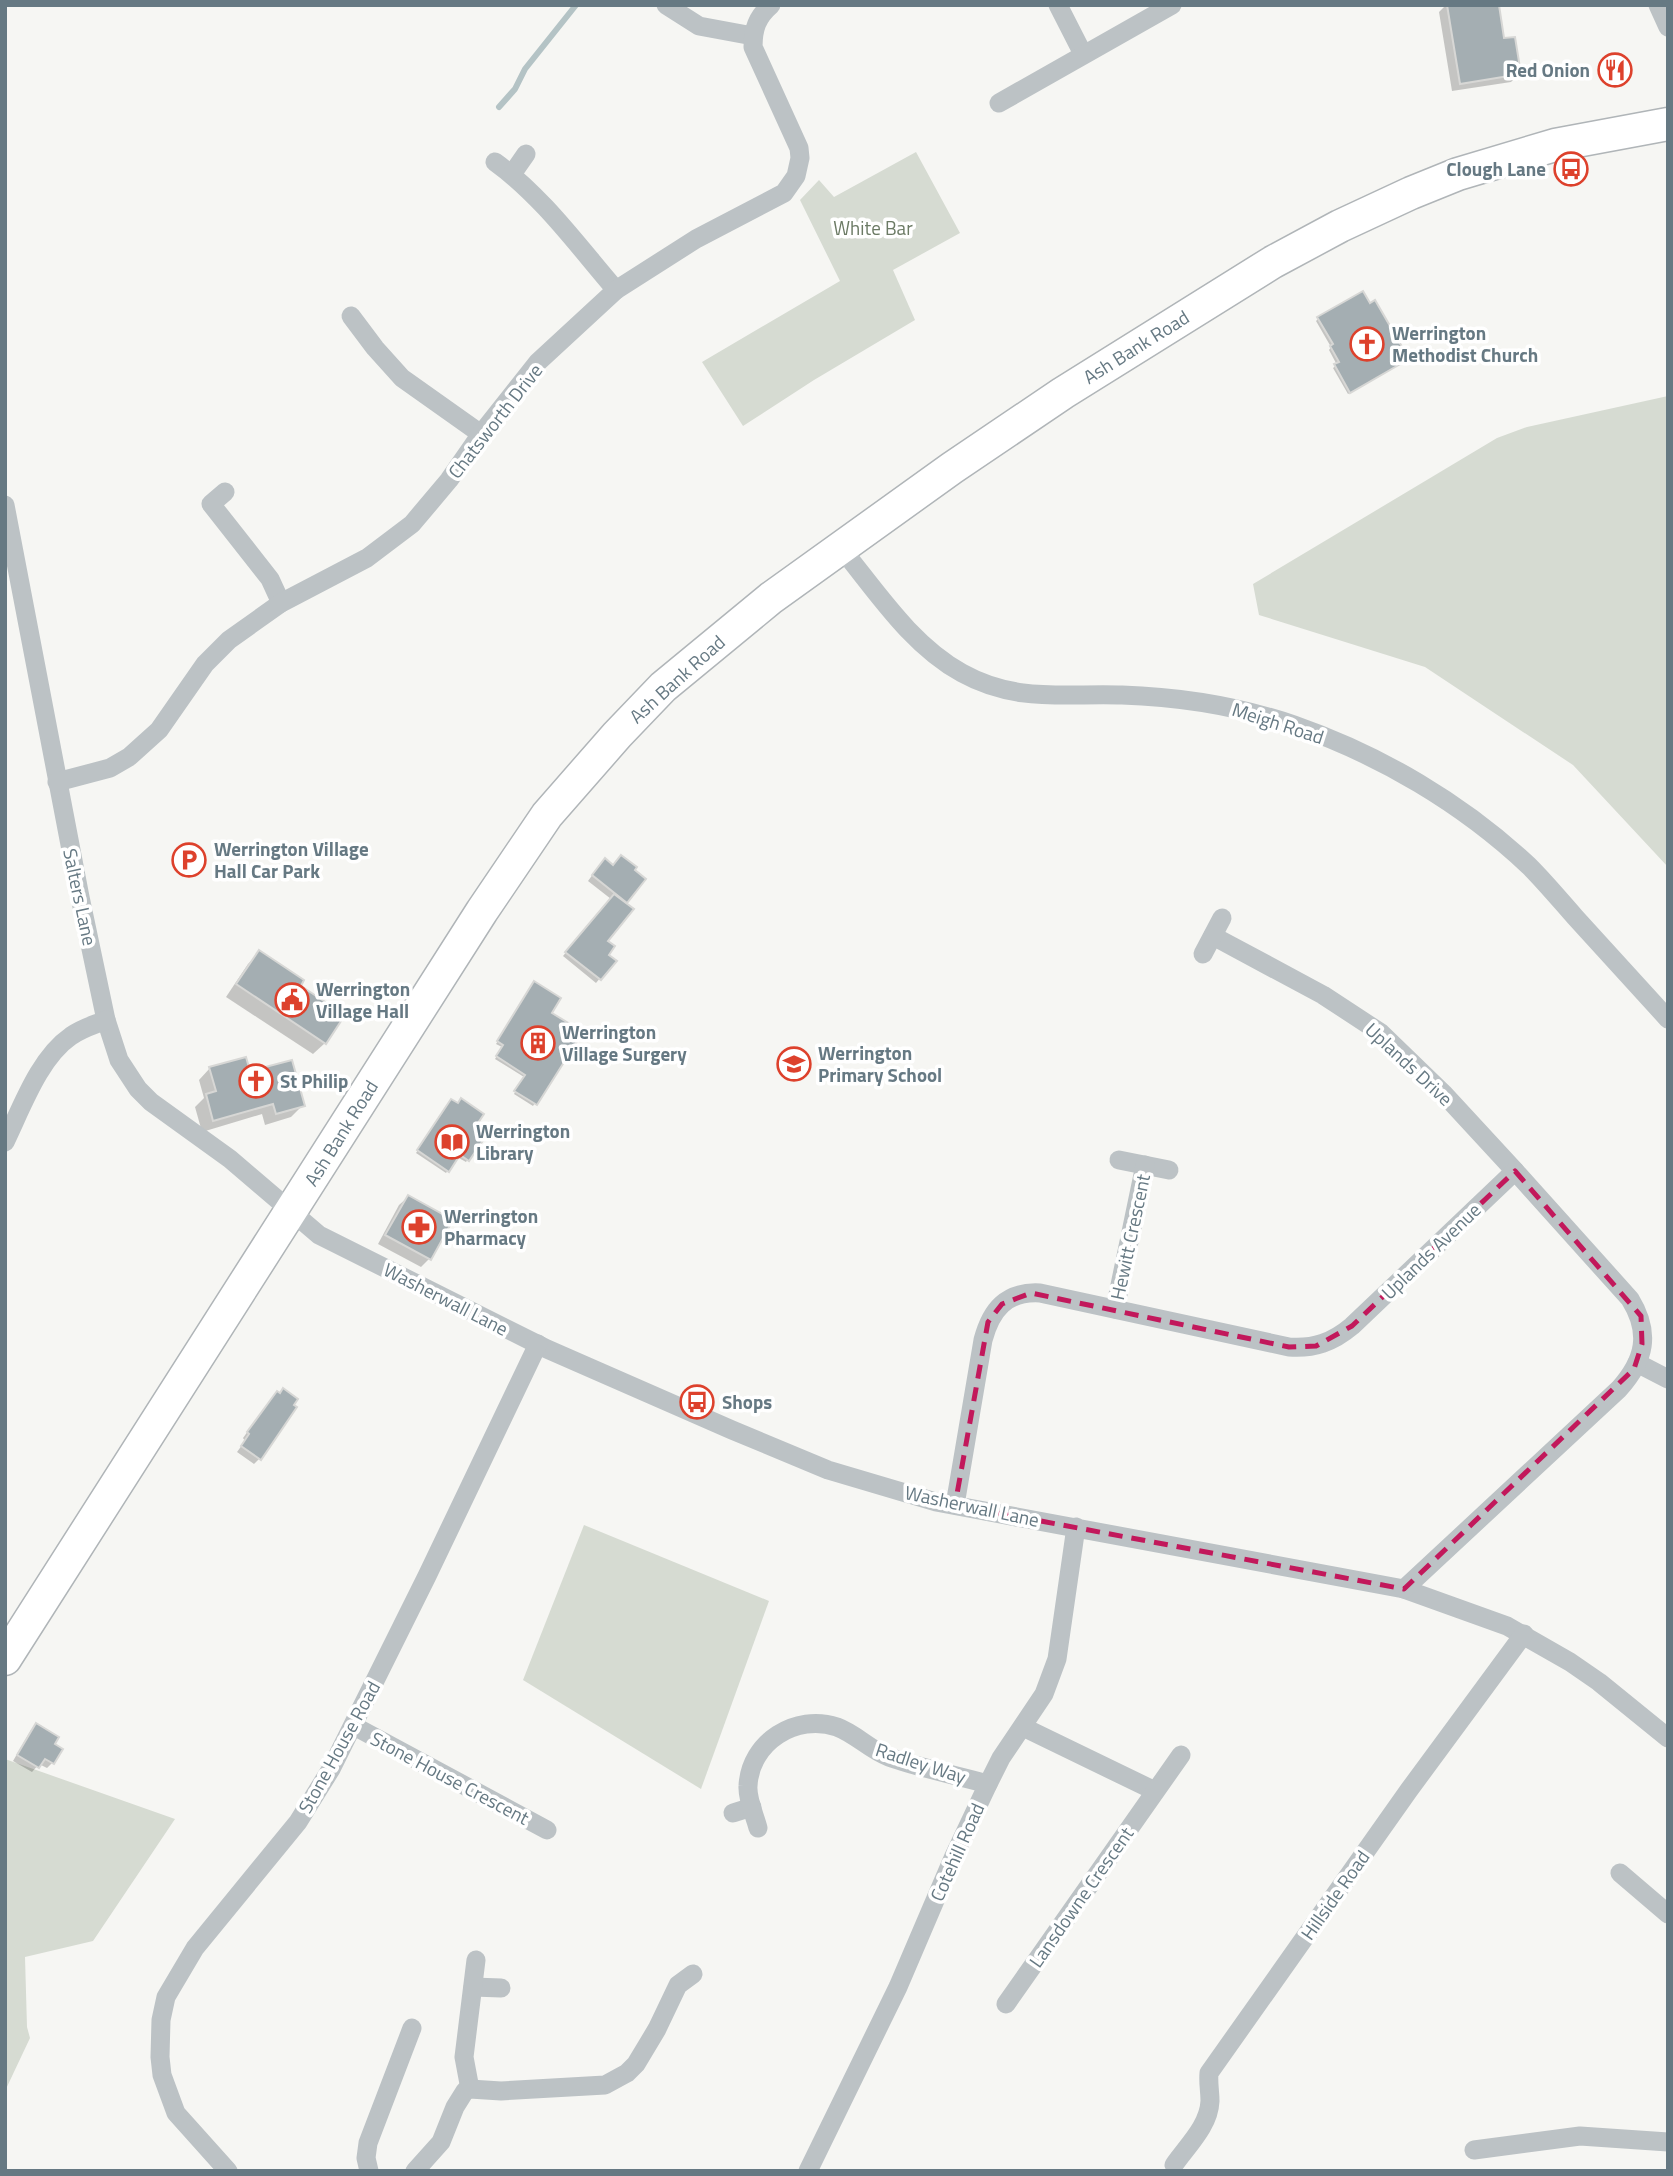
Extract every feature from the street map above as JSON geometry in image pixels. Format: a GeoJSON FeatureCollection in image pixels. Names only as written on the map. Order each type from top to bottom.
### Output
{"type":"FeatureCollection","features":[{"type":"Feature","properties":{"kind":"highway","name":"Ash Bank Road"},"geometry":{"type":"LineString","coordinates":[[5,1659],[482,911],[547,816],[617,735],[663,687],[771,598],[952,468],[1063,393],[1273,262],[1340,226],[1458,174],[1555,145],[1668,124]]}},
{"type":"Feature","properties":{"kind":"street"},"geometry":{"type":"LineString","coordinates":[[666,5],[699,26],[753,36],[760,14],[771,5]]}},
{"type":"Feature","properties":{"kind":"street"},"geometry":{"type":"LineString","coordinates":[[1058,5],[1083,54]]}},
{"type":"Feature","properties":{"kind":"street"},"geometry":{"type":"LineString","coordinates":[[999,103],[1172,5]]}},
{"type":"Feature","properties":{"kind":"street"},"geometry":{"type":"LineString","coordinates":[[1658,5],[1668,27]]}},
{"type":"Feature","properties":{"kind":"street","name":"Chatsworth Drive"},"geometry":{"type":"LineString","coordinates":[[57,782],[110,768],[129,757],[159,730],[205,664],[229,640],[281,603],[367,558],[412,524],[449,480],[481,434],[538,362],[616,290],[696,239],[784,193],[796,176],[799,148],[757,58],[753,36]]}},
{"type":"Feature","properties":{"kind":"street"},"geometry":{"type":"LineString","coordinates":[[512,174],[526,154]]}},
{"type":"Feature","properties":{"kind":"street"},"geometry":{"type":"LineString","coordinates":[[495,162],[512,174],[537,199],[616,290]]}},
{"type":"Feature","properties":{"kind":"street"},"geometry":{"type":"LineString","coordinates":[[351,316],[374,348],[402,377],[481,434]]}},
{"type":"Feature","properties":{"kind":"street"},"geometry":{"type":"LineString","coordinates":[[225,492],[211,504],[270,579],[281,603]]}},
{"type":"Feature","properties":{"kind":"street","name":"Salters Lane"},"geometry":{"type":"LineString","coordinates":[[5,505],[57,782],[106,1020],[119,1060],[138,1089],[151,1102],[230,1159],[291,1212]]}},
{"type":"Feature","properties":{"kind":"street","name":"Meigh Road"},"geometry":{"type":"LineString","coordinates":[[841,548],[904,626],[933,654],[962,673],[996,688],[1044,696],[1122,695],[1207,702],[1251,712],[1305,730],[1378,761],[1418,783],[1494,836],[1530,867],[1668,1019]]}},
{"type":"Feature","properties":{"kind":"street"},"geometry":{"type":"LineString","coordinates":[[1203,954],[1222,918]]}},
{"type":"Feature","properties":{"kind":"street","name":"Uplands Drive"},"geometry":{"type":"LineString","coordinates":[[1213,936],[1323,995],[1381,1033],[1443,1093],[1515,1171]]}},
{"type":"Feature","properties":{"kind":"street"},"geometry":{"type":"LineString","coordinates":[[5,1142],[52,1053],[73,1034],[106,1020]]}},
{"type":"Feature","properties":{"kind":"street","name":"Hewitt Crescent"},"geometry":{"type":"LineString","coordinates":[[1119,1160],[1170,1170]]}},
{"type":"Feature","properties":{"kind":"street","name":"Hewitt Crescent"},"geometry":{"type":"LineString","coordinates":[[1115,1309],[1145,1165]]}},
{"type":"Feature","properties":{"kind":"street"},"geometry":{"type":"LineString","coordinates":[[1404,1589],[1619,1389],[1628,1380],[1637,1363],[1642,1344],[1641,1316],[1630,1299],[1515,1171]]}},
{"type":"Feature","properties":{"kind":"street","name":"Uplands Avenue"},"geometry":{"type":"LineString","coordinates":[[955,1505],[983,1340],[994,1312],[1012,1298],[1031,1293],[1289,1347],[1302,1348],[1329,1342],[1352,1326],[1515,1171]]}},
{"type":"Feature","properties":{"kind":"street","name":"Washerwall Lane"},"geometry":{"type":"LineString","coordinates":[[291,1212],[319,1235],[538,1344],[828,1470],[936,1502],[1404,1589],[1524,1634],[1599,1682],[1668,1738]]}},
{"type":"Feature","properties":{"kind":"street","name":"Stone House Road"},"geometry":{"type":"LineString","coordinates":[[228,2171],[176,2113],[162,2075],[159,2038],[166,1997],[195,1948],[298,1822],[331,1769],[538,1344]]}},
{"type":"Feature","properties":{"kind":"street"},"geometry":{"type":"LineString","coordinates":[[1637,1363],[1668,1379]]}},
{"type":"Feature","properties":{"kind":"street","name":"Cotehill Road"},"geometry":{"type":"LineString","coordinates":[[808,2171],[898,1987],[988,1784],[1001,1758],[1044,1694],[1057,1659],[1076,1527]]}},
{"type":"Feature","properties":{"kind":"street","name":"Hillside Road"},"geometry":{"type":"LineString","coordinates":[[1174,2165],[1206,2121],[1210,2101],[1209,2073],[1409,1790],[1524,1634]]}},
{"type":"Feature","properties":{"kind":"street","name":"Radley Way"},"geometry":{"type":"LineString","coordinates":[[758,1828],[747,1789],[752,1766],[776,1734],[798,1725],[824,1724],[839,1728],[887,1756],[988,1784]]}},
{"type":"Feature","properties":{"kind":"street","name":"Stone House Crescent"},"geometry":{"type":"LineString","coordinates":[[354,1726],[547,1830]]}},
{"type":"Feature","properties":{"kind":"street"},"geometry":{"type":"LineString","coordinates":[[1023,1727],[1156,1791]]}},
{"type":"Feature","properties":{"kind":"street","name":"Lansdowne Crescent"},"geometry":{"type":"LineString","coordinates":[[1006,2004],[1181,1755]]}},
{"type":"Feature","properties":{"kind":"street"},"geometry":{"type":"LineString","coordinates":[[733,1813],[752,1807]]}},
{"type":"Feature","properties":{"kind":"street"},"geometry":{"type":"LineString","coordinates":[[1620,1872],[1668,1914]]}},
{"type":"Feature","properties":{"kind":"street"},"geometry":{"type":"LineString","coordinates":[[470,2089],[464,2057],[476,1960]]}},
{"type":"Feature","properties":{"kind":"street"},"geometry":{"type":"LineString","coordinates":[[415,2171],[441,2143],[455,2107],[465,2091],[605,2085],[627,2073],[636,2064],[657,2029],[681,1980]]}},
{"type":"Feature","properties":{"kind":"street"},"geometry":{"type":"LineString","coordinates":[[473,1987],[501,1988]]}},
{"type":"Feature","properties":{"kind":"street"},"geometry":{"type":"LineString","coordinates":[[369,2171],[366,2158],[368,2143],[412,2028]]}},
{"type":"Feature","properties":{"kind":"street"},"geometry":{"type":"LineString","coordinates":[[1474,2150],[1580,2136],[1668,2143]]}},
{"type":"Feature","properties":{"kind":"highlighted area"},"geometry":{"type":"Polygon","coordinates":[[[1515,1171],[1641,1316],[1642,1344],[1634,1369],[1404,1589],[955,1505],[988,1322],[1002,1304],[1031,1293],[1289,1347],[1316,1346],[1352,1326],[1515,1171]]]}},
{"type":"Feature","properties":{"kind":"green space","name":"White Bar"},"geometry":{"type":"Polygon","coordinates":[[[916,152],[960,233],[893,270],[915,320],[743,426],[702,362],[840,281],[800,200],[819,180],[834,197],[916,152]]]}},
{"type":"Feature","properties":{"kind":"green space"},"geometry":{"type":"Polygon","coordinates":[[[1668,396],[1668,867],[1573,765],[1425,667],[1259,615],[1253,584],[1497,438],[1527,427],[1668,396]]]}},
{"type":"Feature","properties":{"kind":"green space"},"geometry":{"type":"Polygon","coordinates":[[[584,1525],[769,1601],[701,1789],[523,1680],[584,1525]]]}},
{"type":"Feature","properties":{"kind":"green space"},"geometry":{"type":"Polygon","coordinates":[[[5,1759],[175,1819],[93,1941],[25,1957],[27,2027],[30,2038],[5,2091],[5,1759]]]}},
{"type":"Feature","properties":{"kind":"building"},"geometry":{"type":"Polygon","coordinates":[[[1447,5],[1499,5],[1504,38],[1515,37],[1521,74],[1460,84],[1447,5]]]}},
{"type":"Feature","properties":{"kind":"building","name":"Werrington Methodist Church"},"geometry":{"type":"Polygon","coordinates":[[[1363,291],[1370,303],[1375,300],[1409,359],[1350,393],[1334,364],[1339,362],[1330,346],[1333,344],[1317,317],[1363,291]]]}},
{"type":"Feature","properties":{"kind":"building"},"geometry":{"type":"Polygon","coordinates":[[[621,855],[637,867],[635,870],[646,879],[627,903],[592,875],[605,858],[613,865],[621,855]]]}},
{"type":"Feature","properties":{"kind":"building"},"geometry":{"type":"Polygon","coordinates":[[[614,894],[634,909],[608,941],[615,946],[609,955],[617,961],[601,980],[565,952],[614,894]]]}},
{"type":"Feature","properties":{"kind":"building","name":"Werrington Village Hall"},"geometry":{"type":"Polygon","coordinates":[[[259,950],[304,980],[301,986],[345,1015],[326,1044],[236,984],[259,950]]]}},
{"type":"Feature","properties":{"kind":"building","name":"Werrington Village Surgery"},"geometry":{"type":"Polygon","coordinates":[[[534,981],[561,998],[552,1013],[583,1032],[537,1105],[514,1091],[525,1075],[496,1056],[503,1045],[497,1041],[534,981]]]}},
{"type":"Feature","properties":{"kind":"building","name":"St Philip"},"geometry":{"type":"Polygon","coordinates":[[[246,1057],[250,1071],[292,1060],[305,1106],[276,1114],[273,1104],[213,1121],[206,1094],[216,1091],[209,1067],[246,1057]]]}},
{"type":"Feature","properties":{"kind":"building","name":"Werrington Library"},"geometry":{"type":"Polygon","coordinates":[[[461,1098],[484,1114],[476,1126],[488,1133],[469,1161],[460,1155],[449,1172],[417,1150],[451,1099],[458,1103],[461,1098]]]}},
{"type":"Feature","properties":{"kind":"building","name":"Werrington Pharmacy"},"geometry":{"type":"Polygon","coordinates":[[[408,1195],[453,1220],[431,1260],[385,1235],[408,1195]]]}},
{"type":"Feature","properties":{"kind":"building"},"geometry":{"type":"Polygon","coordinates":[[[283,1388],[298,1399],[294,1405],[297,1407],[261,1460],[241,1446],[249,1434],[247,1432],[277,1391],[280,1393],[283,1388]]]}},
{"type":"Feature","properties":{"kind":"building"},"geometry":{"type":"Polygon","coordinates":[[[36,1723],[59,1737],[55,1744],[63,1749],[54,1764],[45,1759],[39,1768],[17,1755],[36,1723]]]}},
{"type":"Feature","properties":{"kind":"waterway"},"geometry":{"type":"LineString","coordinates":[[499,107],[515,89],[525,69],[576,5]]}},
{"type":"Feature","properties":{"kind":"place","name":"Red Onion"},"geometry":{"type":"Point","coordinates":[1615,70]}},
{"type":"Feature","properties":{"kind":"place","name":"Clough Lane"},"geometry":{"type":"Point","coordinates":[1571,169]}},
{"type":"Feature","properties":{"kind":"place","name":"Werrington Methodist Church"},"geometry":{"type":"Point","coordinates":[1367,344]}},
{"type":"Feature","properties":{"kind":"place","name":"Werrington Village Hall Car Park"},"geometry":{"type":"Point","coordinates":[189,860]}},
{"type":"Feature","properties":{"kind":"place","name":"Werrington Village Hall"},"geometry":{"type":"Point","coordinates":[292,1000]}},
{"type":"Feature","properties":{"kind":"place","name":"Werrington Village Surgery"},"geometry":{"type":"Point","coordinates":[538,1043]}},
{"type":"Feature","properties":{"kind":"place","name":"Werrington Primary School"},"geometry":{"type":"Point","coordinates":[794,1064]}},
{"type":"Feature","properties":{"kind":"place","name":"St Philip"},"geometry":{"type":"Point","coordinates":[256,1081]}},
{"type":"Feature","properties":{"kind":"place","name":"Werrington Library"},"geometry":{"type":"Point","coordinates":[452,1142]}},
{"type":"Feature","properties":{"kind":"place","name":"Werrington Pharmacy"},"geometry":{"type":"Point","coordinates":[419,1227]}},
{"type":"Feature","properties":{"kind":"place","name":"Shops"},"geometry":{"type":"Point","coordinates":[697,1402]}}]}
